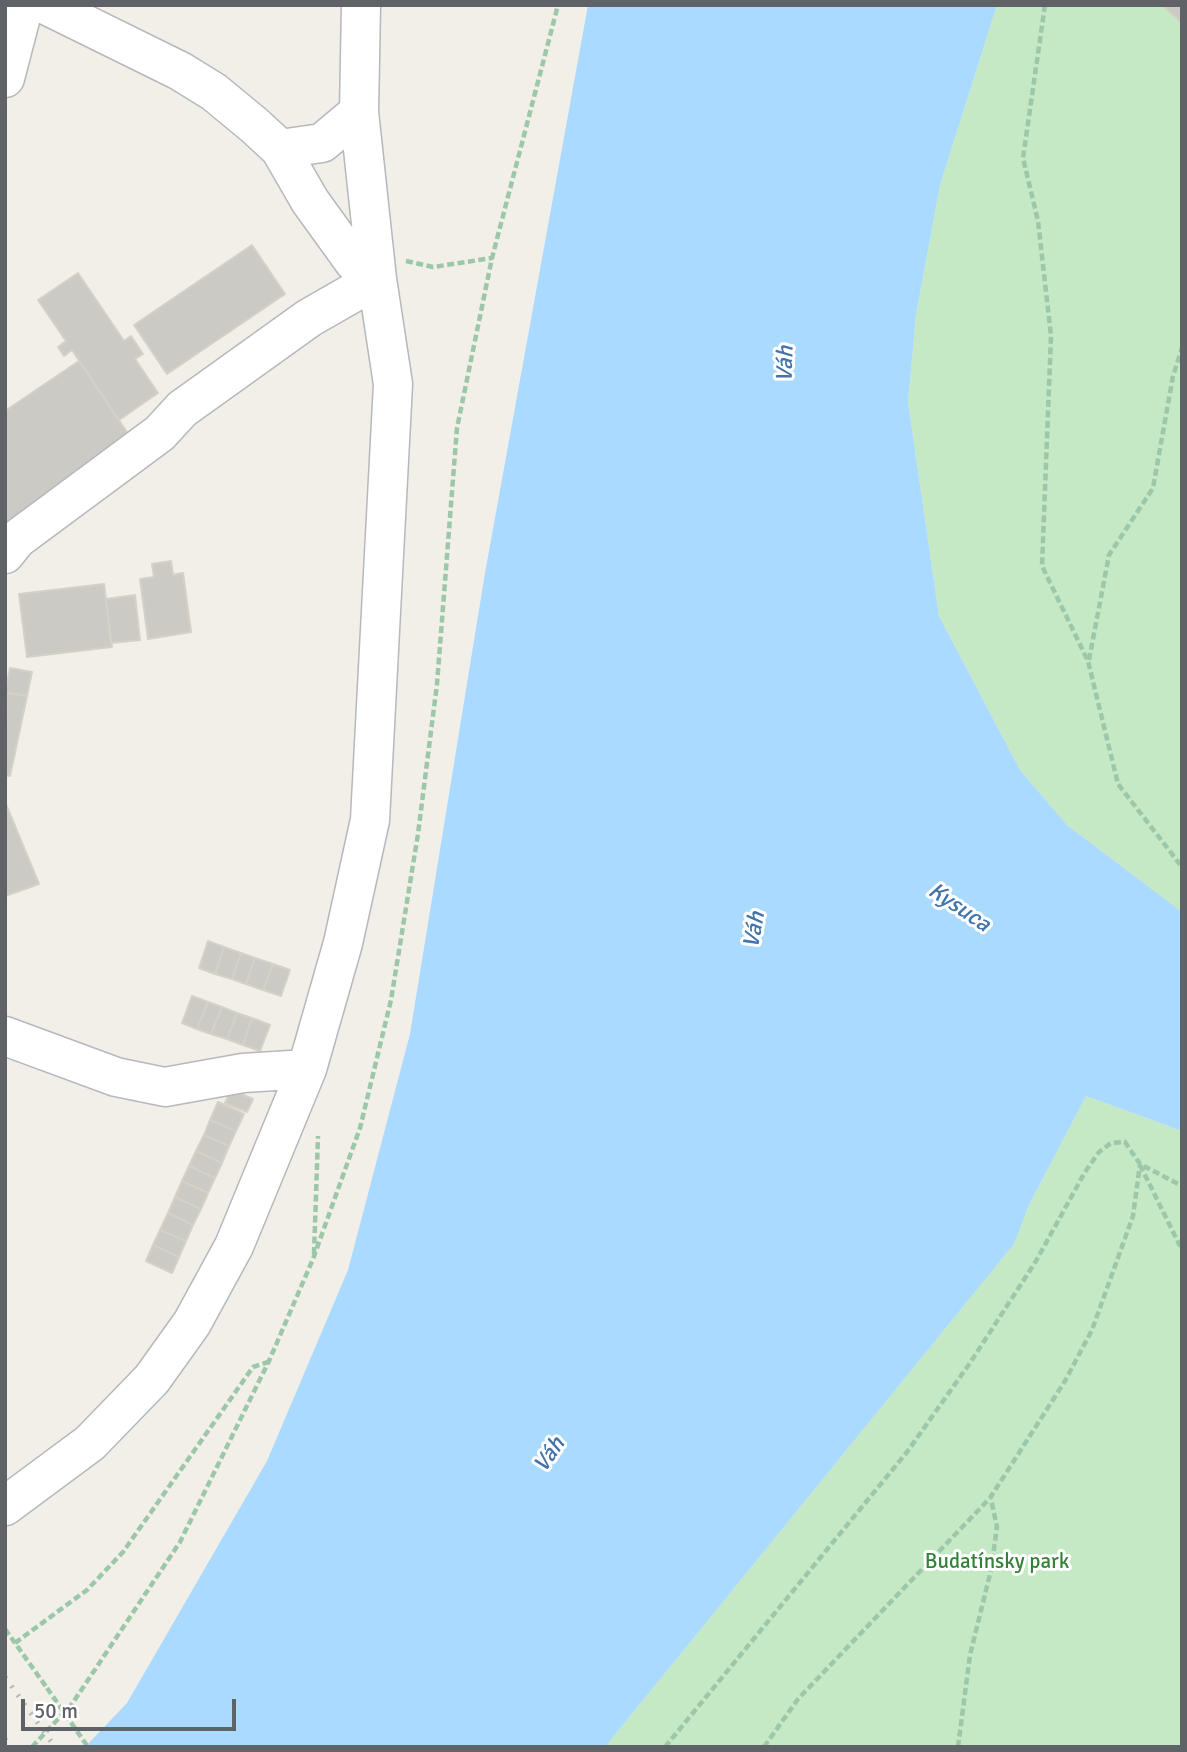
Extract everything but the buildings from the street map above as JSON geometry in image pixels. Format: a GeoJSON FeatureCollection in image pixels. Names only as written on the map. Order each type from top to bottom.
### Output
{"type":"FeatureCollection","features":[{"type":"Feature","properties":{"kind":"lane"},"geometry":{"type":"LineString","coordinates":[[5,78],[24,5]]}},
{"type":"Feature","properties":{"kind":"lane"},"geometry":{"type":"LineString","coordinates":[[46,5],[203,85],[280,149],[310,201],[354,262],[376,266]]}},
{"type":"Feature","properties":{"kind":"lane"},"geometry":{"type":"LineString","coordinates":[[5,1506],[90,1443],[152,1379],[192,1323],[234,1246],[307,1069],[344,943],[370,820],[393,384],[376,266],[359,112],[361,5]]}},
{"type":"Feature","properties":{"kind":"lane"},"geometry":{"type":"LineString","coordinates":[[280,149],[322,143],[359,112]]}},
{"type":"Feature","properties":{"kind":"lane"},"geometry":{"type":"LineString","coordinates":[[5,554],[17,539],[160,433],[182,409],[309,318],[376,266]]}},
{"type":"Feature","properties":{"kind":"lane"},"geometry":{"type":"LineString","coordinates":[[5,1036],[116,1077],[165,1087],[243,1073],[307,1069]]}},
{"type":"Feature","properties":{"kind":"path"},"geometry":{"type":"LineString","coordinates":[[1045,5],[1023,158],[1038,222],[1051,336],[1042,566],[1088,661],[1118,784],[1182,867]]}},
{"type":"Feature","properties":{"kind":"path"},"geometry":{"type":"LineString","coordinates":[[376,266],[433,267],[492,258]]}},
{"type":"Feature","properties":{"kind":"path"},"geometry":{"type":"LineString","coordinates":[[1088,661],[1109,555],[1153,488],[1173,376],[1182,348]]}},
{"type":"Feature","properties":{"kind":"path"},"geometry":{"type":"LineString","coordinates":[[313,1259],[318,1129]]}},
{"type":"Feature","properties":{"kind":"path"},"geometry":{"type":"LineString","coordinates":[[665,1747],[907,1452],[970,1363],[1036,1261],[1084,1172],[1100,1152],[1117,1141],[1132,1149],[1182,1250]]}},
{"type":"Feature","properties":{"kind":"path"},"geometry":{"type":"LineString","coordinates":[[1140,1164],[1182,1186]]}},
{"type":"Feature","properties":{"kind":"path"},"geometry":{"type":"LineString","coordinates":[[764,1747],[798,1699],[990,1498],[1065,1381],[1092,1329],[1133,1216],[1140,1164]]}},
{"type":"Feature","properties":{"kind":"path"},"geometry":{"type":"LineString","coordinates":[[15,1643],[87,1590],[123,1552],[253,1367],[269,1361]]}},
{"type":"Feature","properties":{"kind":"path"},"geometry":{"type":"LineString","coordinates":[[958,1747],[970,1655],[991,1570],[997,1527],[990,1498]]}},
{"type":"Feature","properties":{"kind":"path"},"geometry":{"type":"LineString","coordinates":[[5,1629],[88,1747]]}},
{"type":"Feature","properties":{"kind":"path"},"geometry":{"type":"LineString","coordinates":[[32,1747],[72,1704]]}},
{"type":"Feature","properties":{"kind":"green space"},"geometry":{"type":"Polygon","coordinates":[[[997,5],[1182,5],[1182,912],[1067,825],[1020,770],[939,616],[908,402],[916,315],[940,185],[997,5]]]}},
{"type":"Feature","properties":{"kind":"green space","name":"Budatínsky park"},"geometry":{"type":"Polygon","coordinates":[[[1086,1096],[1182,1131],[1182,1747],[605,1747],[1014,1244],[1029,1205],[1086,1096]]]}},
{"type":"Feature","properties":{"kind":"water"},"geometry":{"type":"Polygon","coordinates":[[[588,5],[997,5],[940,185],[916,315],[908,402],[939,616],[1020,770],[1067,825],[1182,912],[1182,1131],[1086,1096],[1029,1205],[1014,1244],[605,1747],[85,1747],[127,1703],[267,1461],[348,1270],[410,1034],[485,573],[588,5]]]}},
{"type":"Feature","properties":{"kind":"railway"},"geometry":{"type":"LineString","coordinates":[[5,1677],[55,1747]]}},
{"type":"Feature","properties":{"kind":"railway"},"geometry":{"type":"LineString","coordinates":[[5,1739],[10,1747]]}},
{"type":"Feature","properties":{"kind":"water label","name":"Váh"},"geometry":{"type":"Point","coordinates":[786,364]}},
{"type":"Feature","properties":{"kind":"water label","name":"Kysuca"},"geometry":{"type":"Point","coordinates":[959,908]}},
{"type":"Feature","properties":{"kind":"water label","name":"Váh"},"geometry":{"type":"Point","coordinates":[755,930]}},
{"type":"Feature","properties":{"kind":"water label","name":"Váh"},"geometry":{"type":"Point","coordinates":[550,1455]}}]}
